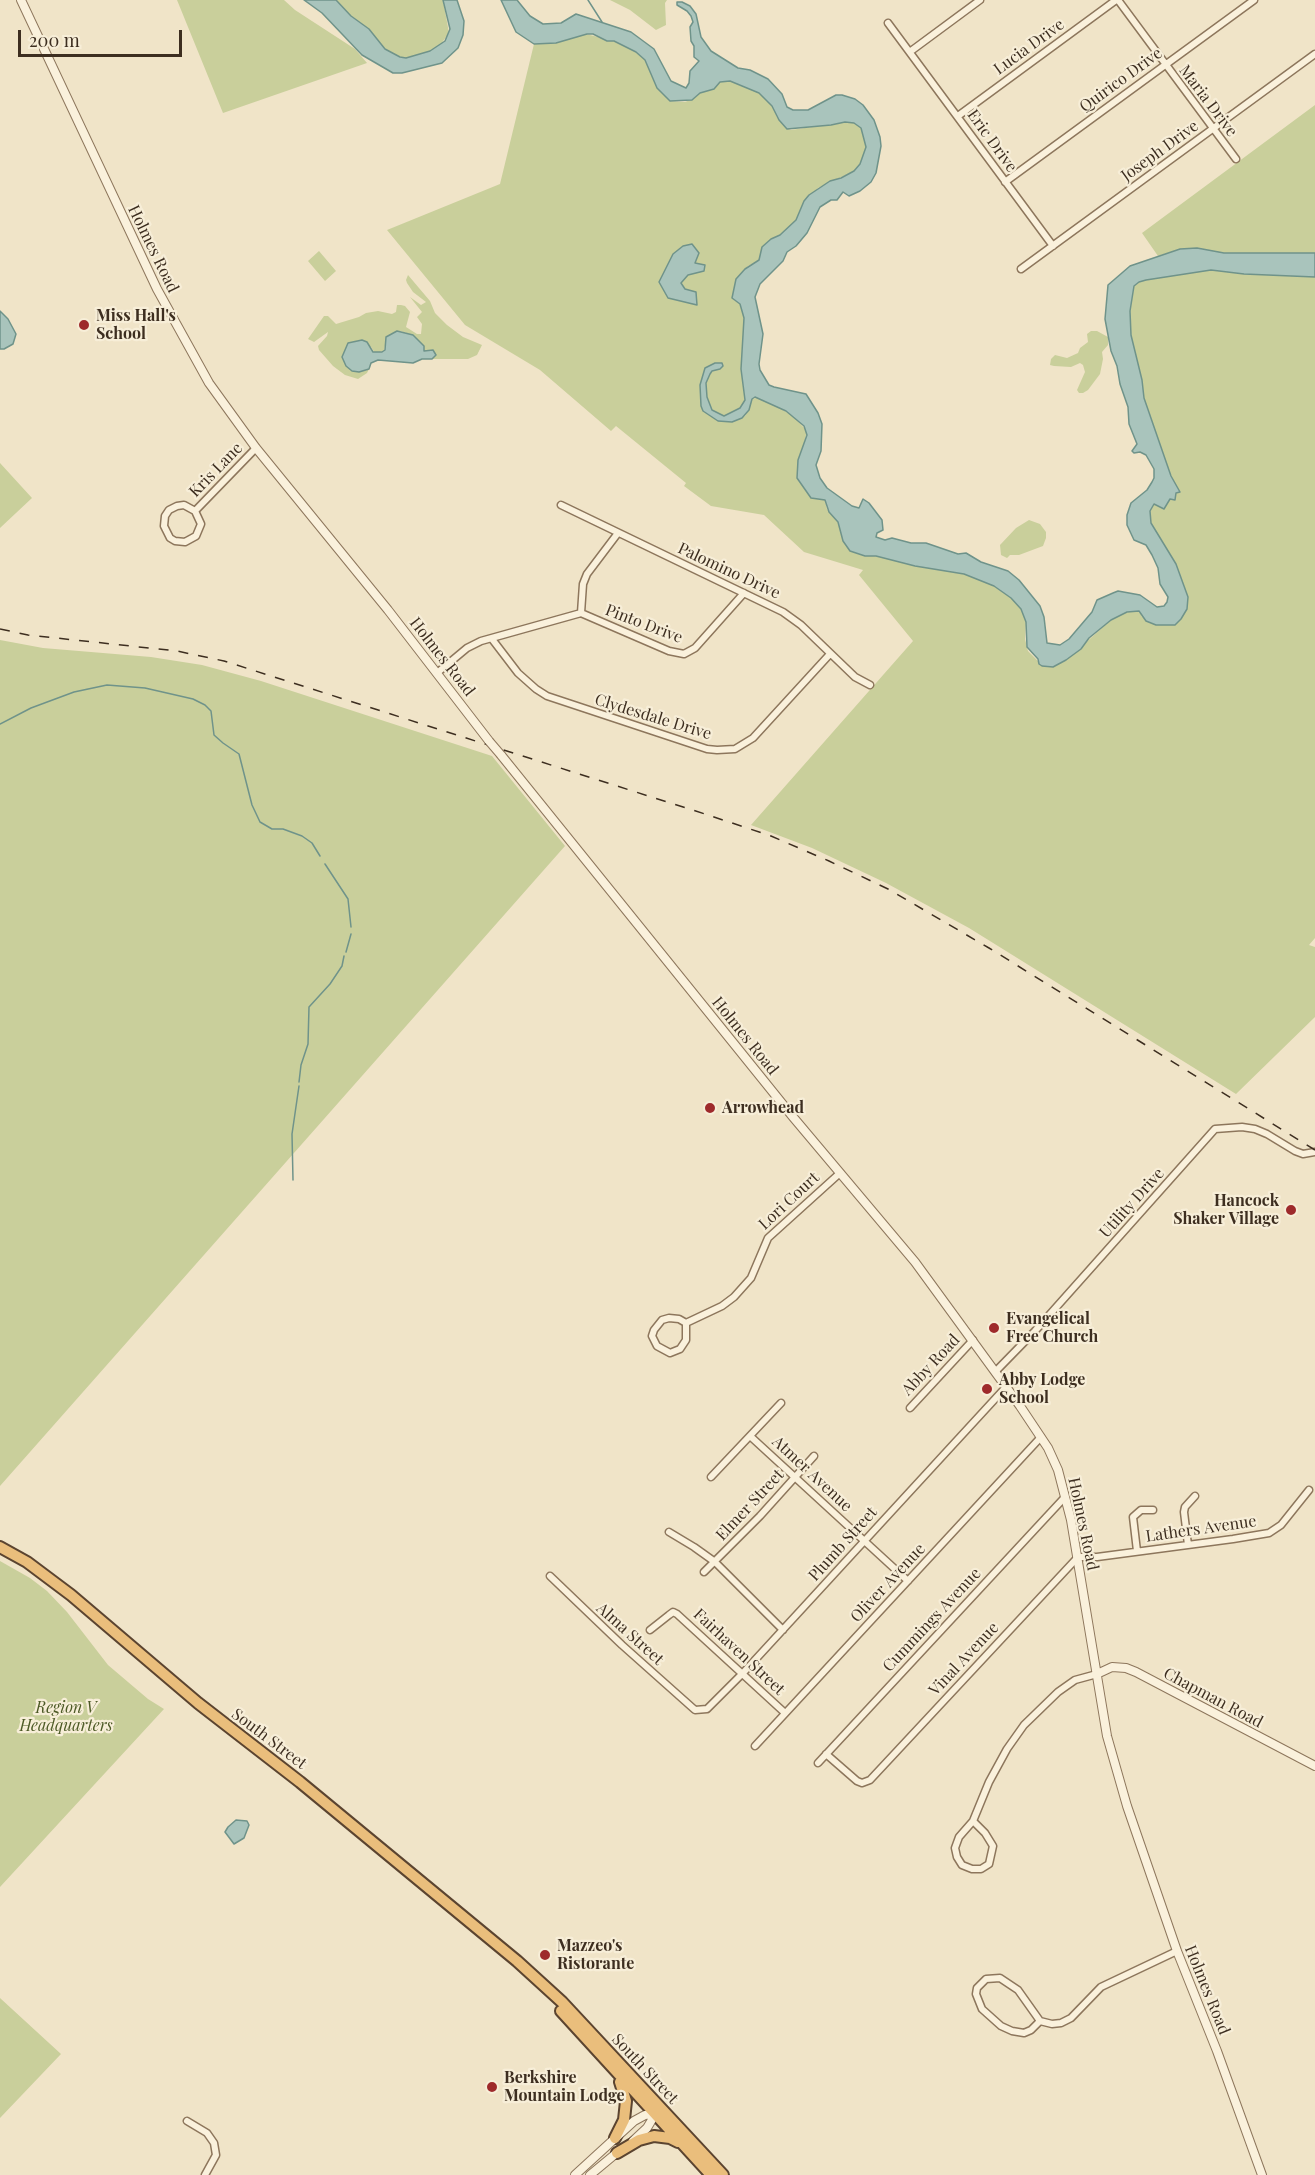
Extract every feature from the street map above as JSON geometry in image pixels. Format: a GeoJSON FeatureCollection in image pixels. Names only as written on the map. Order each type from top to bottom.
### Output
{"type":"FeatureCollection","features":[{"type":"Feature","properties":{"kind":"highway","name":"South Street"},"geometry":{"type":"LineString","coordinates":[[0,1547],[27,1562],[71,1595],[198,1703],[307,1787],[517,1962],[561,2002],[658,2112],[680,2143],[711,2175]]}},
{"type":"Feature","properties":{"kind":"highway","name":"South Street"},"geometry":{"type":"LineString","coordinates":[[517,1962],[614,2071],[723,2175]]}},
{"type":"Feature","properties":{"kind":"highway"},"geometry":{"type":"LineString","coordinates":[[614,2071],[623,2088],[626,2100],[624,2120],[615,2138]]}},
{"type":"Feature","properties":{"kind":"highway"},"geometry":{"type":"LineString","coordinates":[[617,2153],[639,2140],[654,2136],[670,2138],[680,2143]]}},
{"type":"Feature","properties":{"kind":"street","name":"Holmes Road"},"geometry":{"type":"LineString","coordinates":[[21,0],[157,289],[209,383],[256,448],[489,741],[915,1262],[1041,1437],[1058,1470],[1065,1497],[1078,1557],[1107,1736],[1127,1806],[1177,1951],[1217,2051],[1262,2175]]}},
{"type":"Feature","properties":{"kind":"street"},"geometry":{"type":"LineString","coordinates":[[910,51],[980,0]]}},
{"type":"Feature","properties":{"kind":"street","name":"Maria Drive"},"geometry":{"type":"LineString","coordinates":[[1117,0],[1212,130],[1236,159]]}},
{"type":"Feature","properties":{"kind":"street","name":"Lucia Drive"},"geometry":{"type":"LineString","coordinates":[[958,116],[1117,0]]}},
{"type":"Feature","properties":{"kind":"street","name":"Quirico Drive"},"geometry":{"type":"LineString","coordinates":[[1005,182],[1254,0]]}},
{"type":"Feature","properties":{"kind":"street","name":"Eric Drive"},"geometry":{"type":"LineString","coordinates":[[888,23],[1053,246]]}},
{"type":"Feature","properties":{"kind":"street","name":"Joseph Drive"},"geometry":{"type":"LineString","coordinates":[[1021,269],[1315,54]]}},
{"type":"Feature","properties":{"kind":"street","name":"Kris Lane"},"geometry":{"type":"LineString","coordinates":[[195,511],[256,448]]}},
{"type":"Feature","properties":{"kind":"street","name":"Kris Lane"},"geometry":{"type":"LineString","coordinates":[[184,505],[195,511],[201,524],[196,536],[182,542],[170,538],[164,526],[164,519],[169,510],[184,505]]}},
{"type":"Feature","properties":{"kind":"street","name":"Palomino Drive"},"geometry":{"type":"LineString","coordinates":[[561,505],[789,616],[855,676],[870,686]]}},
{"type":"Feature","properties":{"kind":"street"},"geometry":{"type":"LineString","coordinates":[[437,673],[467,648],[581,613],[587,574],[618,534]]}},
{"type":"Feature","properties":{"kind":"street","name":"Pinto Drive"},"geometry":{"type":"LineString","coordinates":[[581,613],[669,651],[684,654],[695,648],[744,593]]}},
{"type":"Feature","properties":{"kind":"street","name":"Clydesdale Drive"},"geometry":{"type":"LineString","coordinates":[[492,639],[521,676],[547,696],[707,749],[717,750],[738,747],[753,738],[830,654]]}},
{"type":"Feature","properties":{"kind":"street","name":"Utility Drive"},"geometry":{"type":"LineString","coordinates":[[995,1372],[1035,1331],[1215,1130],[1242,1127],[1255,1129],[1295,1151],[1303,1154],[1315,1152]]}},
{"type":"Feature","properties":{"kind":"street","name":"Lori Court"},"geometry":{"type":"LineString","coordinates":[[686,1323],[734,1298],[751,1278],[768,1238],[776,1228],[840,1173]]}},
{"type":"Feature","properties":{"kind":"street","name":"Lori Court"},"geometry":{"type":"LineString","coordinates":[[679,1319],[686,1323],[687,1340],[680,1349],[670,1353],[657,1346],[652,1336],[662,1320],[679,1319]]}},
{"type":"Feature","properties":{"kind":"street","name":"Abby Road"},"geometry":{"type":"LineString","coordinates":[[910,1408],[973,1340]]}},
{"type":"Feature","properties":{"kind":"street","name":"Plumb Street"},"geometry":{"type":"LineString","coordinates":[[695,1710],[707,1709],[743,1673],[1006,1387]]}},
{"type":"Feature","properties":{"kind":"street"},"geometry":{"type":"LineString","coordinates":[[711,1477],[781,1403]]}},
{"type":"Feature","properties":{"kind":"street","name":"Atmer Avenue"},"geometry":{"type":"LineString","coordinates":[[750,1436],[908,1581]]}},
{"type":"Feature","properties":{"kind":"street","name":"Oliver Avenue"},"geometry":{"type":"LineString","coordinates":[[755,1746],[1041,1437]]}},
{"type":"Feature","properties":{"kind":"street","name":"Elmer Street"},"geometry":{"type":"LineString","coordinates":[[704,1572],[814,1456]]}},
{"type":"Feature","properties":{"kind":"street","name":"Lathers Avenue"},"geometry":{"type":"LineString","coordinates":[[1078,1557],[1083,1559],[1269,1533],[1281,1525],[1309,1490]]}},
{"type":"Feature","properties":{"kind":"street"},"geometry":{"type":"LineString","coordinates":[[1188,1545],[1184,1512],[1185,1507],[1196,1496]]}},
{"type":"Feature","properties":{"kind":"street","name":"Cummings Avenue"},"geometry":{"type":"LineString","coordinates":[[818,1763],[1065,1497]]}},
{"type":"Feature","properties":{"kind":"street"},"geometry":{"type":"LineString","coordinates":[[1137,1551],[1133,1517],[1141,1510],[1153,1510]]}},
{"type":"Feature","properties":{"kind":"street"},"geometry":{"type":"LineString","coordinates":[[669,1532],[694,1546],[715,1562],[783,1630]]}},
{"type":"Feature","properties":{"kind":"street","name":"Vinal Avenue"},"geometry":{"type":"LineString","coordinates":[[826,1754],[857,1781],[870,1780],[1078,1557]]}},
{"type":"Feature","properties":{"kind":"street","name":"Alma Street"},"geometry":{"type":"LineString","coordinates":[[550,1576],[622,1645],[695,1710]]}},
{"type":"Feature","properties":{"kind":"street","name":"Fairhaven Street"},"geometry":{"type":"LineString","coordinates":[[650,1630],[673,1612],[785,1713]]}},
{"type":"Feature","properties":{"kind":"street","name":"Chapman Road"},"geometry":{"type":"LineString","coordinates":[[1097,1674],[1112,1667],[1126,1668],[1136,1672],[1315,1766]]}},
{"type":"Feature","properties":{"kind":"street"},"geometry":{"type":"LineString","coordinates":[[973,1821],[985,1833],[993,1846],[989,1864],[981,1869],[972,1869],[962,1864],[955,1848],[959,1837],[973,1821],[997,1767],[1013,1739],[1042,1706],[1075,1680],[1097,1674]]}},
{"type":"Feature","properties":{"kind":"street"},"geometry":{"type":"LineString","coordinates":[[1040,2021],[1024,2033],[1001,2026],[982,2009],[976,1994],[977,1988],[986,1979],[992,1977],[1006,1981],[1018,1990],[1040,2021],[1052,2024],[1061,2023],[1071,2018],[1101,1987],[1177,1951]]}},
{"type":"Feature","properties":{"kind":"street"},"geometry":{"type":"LineString","coordinates":[[575,2175],[634,2121],[658,2112]]}},
{"type":"Feature","properties":{"kind":"street"},"geometry":{"type":"LineString","coordinates":[[590,2175],[643,2133],[658,2112]]}},
{"type":"Feature","properties":{"kind":"street"},"geometry":{"type":"LineString","coordinates":[[187,2121],[207,2133],[214,2143],[216,2155],[205,2175]]}},
{"type":"Feature","properties":{"kind":"green space"},"geometry":{"type":"Polygon","coordinates":[[[177,0],[284,0],[295,10],[355,49],[367,63],[223,113],[177,0]]]}},
{"type":"Feature","properties":{"kind":"green space"},"geometry":{"type":"Polygon","coordinates":[[[336,0],[443,0],[449,33],[441,44],[430,51],[406,58],[400,57],[385,49],[369,29],[351,16],[336,0]]]}},
{"type":"Feature","properties":{"kind":"green space"},"geometry":{"type":"Polygon","coordinates":[[[610,0],[667,0],[665,3],[666,25],[656,30],[630,10],[610,0]]]}},
{"type":"Feature","properties":{"kind":"green space"},"geometry":{"type":"Polygon","coordinates":[[[586,34],[614,41],[636,52],[645,60],[657,88],[670,101],[685,102],[700,93],[713,89],[720,82],[730,81],[759,93],[772,105],[777,117],[785,127],[791,130],[845,122],[854,123],[861,128],[866,147],[860,164],[854,171],[818,188],[796,220],[762,247],[759,260],[748,266],[736,279],[734,300],[740,304],[745,318],[741,369],[745,400],[740,408],[724,416],[712,410],[707,397],[706,383],[709,374],[722,363],[715,363],[705,368],[703,411],[718,421],[735,421],[745,416],[752,399],[760,397],[792,415],[807,431],[798,460],[797,478],[809,495],[825,500],[827,509],[838,522],[843,541],[850,551],[865,556],[876,556],[915,566],[964,574],[994,586],[1011,598],[1021,609],[1026,622],[1025,639],[1028,651],[1039,662],[1053,667],[1066,660],[1111,620],[1121,614],[1136,610],[1142,617],[1188,597],[1176,564],[1151,523],[1150,511],[1153,504],[1164,509],[1176,492],[1180,492],[1171,477],[1144,398],[1131,335],[1130,311],[1134,286],[1146,280],[1211,270],[1315,277],[1315,938],[1309,945],[1315,947],[1315,1017],[1236,1094],[969,928],[886,883],[812,848],[751,825],[913,641],[859,575],[863,570],[804,552],[764,515],[711,506],[684,486],[686,483],[616,426],[611,431],[540,370],[465,325],[387,230],[500,184],[534,44],[556,43],[586,34]]]}},
{"type":"Feature","properties":{"kind":"green space"},"geometry":{"type":"Polygon","coordinates":[[[1315,105],[1315,253],[1224,253],[1197,248],[1180,249],[1158,256],[1142,233],[1315,105]]]}},
{"type":"Feature","properties":{"kind":"green space"},"geometry":{"type":"Polygon","coordinates":[[[319,251],[336,271],[325,281],[308,261],[319,251]]]}},
{"type":"Feature","properties":{"kind":"green space"},"geometry":{"type":"Polygon","coordinates":[[[408,275],[430,301],[435,313],[447,325],[463,337],[482,345],[477,355],[468,359],[430,359],[436,355],[433,350],[424,351],[423,345],[413,335],[400,331],[386,340],[384,351],[375,353],[371,347],[365,371],[369,369],[358,379],[345,375],[333,366],[319,350],[318,346],[328,332],[314,342],[308,339],[324,316],[328,316],[336,324],[366,313],[378,311],[392,314],[396,312],[397,305],[405,306],[410,312],[406,327],[421,334],[422,324],[417,317],[422,312],[410,297],[421,305],[426,302],[413,292],[407,283],[408,275]]]}},
{"type":"Feature","properties":{"kind":"green space"},"geometry":{"type":"Polygon","coordinates":[[[1097,331],[1108,337],[1108,345],[1102,352],[1100,374],[1088,390],[1079,393],[1077,390],[1085,372],[1083,365],[1080,363],[1071,367],[1054,366],[1050,365],[1051,359],[1055,355],[1067,358],[1078,353],[1080,348],[1088,342],[1087,334],[1097,331]]]}},
{"type":"Feature","properties":{"kind":"green space"},"geometry":{"type":"Polygon","coordinates":[[[0,463],[32,498],[0,528],[0,463]]]}},
{"type":"Feature","properties":{"kind":"green space"},"geometry":{"type":"Polygon","coordinates":[[[1029,520],[1040,524],[1046,532],[1043,546],[1019,555],[1010,555],[1007,558],[1001,555],[1000,545],[1016,528],[1029,520]]]}},
{"type":"Feature","properties":{"kind":"green space"},"geometry":{"type":"Polygon","coordinates":[[[0,640],[43,648],[151,657],[202,665],[261,681],[492,756],[565,846],[0,1486],[0,640]]]}},
{"type":"Feature","properties":{"kind":"green space","name":"Region V Headquarters"},"geometry":{"type":"Polygon","coordinates":[[[0,1561],[30,1578],[47,1591],[67,1612],[108,1665],[148,1699],[164,1709],[0,1887],[0,1561]]]}},
{"type":"Feature","properties":{"kind":"green space"},"geometry":{"type":"Polygon","coordinates":[[[0,1998],[61,2054],[0,2118],[0,1998]]]}},
{"type":"Feature","properties":{"kind":"water"},"geometry":{"type":"Polygon","coordinates":[[[304,0],[336,0],[351,16],[369,29],[385,49],[400,57],[406,58],[430,51],[445,41],[450,29],[443,0],[457,0],[464,21],[463,35],[458,48],[442,63],[393,73],[362,55],[322,13],[304,0]]]}},
{"type":"Feature","properties":{"kind":"water"},"geometry":{"type":"Polygon","coordinates":[[[501,0],[517,0],[530,16],[543,24],[561,23],[576,14],[631,32],[654,49],[671,81],[686,88],[690,71],[699,61],[694,57],[694,46],[691,41],[690,27],[693,22],[691,16],[677,5],[677,2],[682,2],[690,6],[696,14],[701,37],[711,51],[738,68],[750,70],[768,79],[782,94],[787,107],[793,110],[808,110],[836,95],[855,99],[863,105],[874,120],[880,137],[881,146],[876,173],[871,182],[860,191],[849,196],[843,192],[837,200],[831,200],[820,207],[807,233],[796,246],[787,252],[783,261],[760,284],[755,297],[763,334],[760,370],[769,385],[806,394],[822,424],[821,451],[816,465],[820,478],[827,488],[852,506],[859,508],[863,499],[869,503],[882,520],[883,530],[877,533],[876,537],[885,540],[892,538],[911,543],[926,543],[958,554],[966,553],[981,562],[1008,571],[1019,580],[1040,606],[1044,617],[1047,643],[1060,645],[1069,639],[1092,612],[1097,600],[1118,591],[1140,595],[1157,607],[1164,606],[1168,597],[1160,584],[1158,568],[1152,555],[1146,545],[1134,540],[1127,525],[1131,503],[1147,490],[1154,478],[1154,469],[1146,455],[1132,451],[1137,444],[1129,424],[1128,407],[1111,351],[1105,319],[1108,285],[1130,266],[1180,249],[1197,248],[1224,253],[1315,253],[1315,277],[1211,270],[1146,280],[1134,286],[1130,311],[1131,335],[1144,398],[1171,476],[1180,492],[1176,493],[1175,500],[1170,499],[1164,509],[1154,504],[1150,511],[1151,523],[1176,564],[1188,597],[1187,609],[1181,619],[1175,625],[1156,625],[1146,621],[1139,611],[1127,612],[1111,620],[1066,660],[1053,667],[1042,666],[1027,647],[1026,622],[1021,609],[1011,598],[994,586],[964,574],[915,566],[876,556],[865,556],[850,551],[843,541],[838,522],[829,512],[825,500],[811,498],[797,478],[798,460],[807,435],[804,426],[786,411],[755,397],[742,418],[732,422],[718,421],[703,411],[700,385],[705,368],[715,363],[722,363],[723,366],[720,369],[712,371],[706,383],[707,397],[712,410],[724,416],[740,408],[745,400],[741,369],[744,318],[740,304],[732,298],[736,279],[745,269],[759,260],[762,247],[796,220],[809,195],[830,181],[854,171],[860,164],[866,147],[861,128],[854,123],[845,122],[787,129],[772,106],[759,93],[730,81],[720,82],[714,89],[700,93],[692,100],[670,101],[657,88],[645,60],[636,52],[593,34],[556,43],[534,44],[516,32],[501,0]]]}},
{"type":"Feature","properties":{"kind":"water"},"geometry":{"type":"Polygon","coordinates":[[[692,244],[699,253],[695,263],[705,265],[704,271],[688,275],[681,283],[685,289],[696,292],[697,305],[668,298],[659,282],[673,254],[683,246],[692,244]]]}},
{"type":"Feature","properties":{"kind":"water"},"geometry":{"type":"Polygon","coordinates":[[[0,311],[8,319],[16,334],[13,344],[4,349],[0,349],[0,311]]]}},
{"type":"Feature","properties":{"kind":"water"},"geometry":{"type":"Polygon","coordinates":[[[397,331],[413,335],[424,346],[424,351],[433,350],[436,355],[432,359],[422,359],[413,363],[378,360],[371,363],[369,369],[359,372],[352,371],[346,366],[342,357],[348,343],[362,340],[367,342],[373,352],[382,352],[385,350],[386,337],[397,331]]]}},
{"type":"Feature","properties":{"kind":"water"},"geometry":{"type":"Polygon","coordinates":[[[236,1820],[247,1821],[249,1825],[244,1838],[234,1844],[225,1832],[236,1820]]]}},
{"type":"Feature","properties":{"kind":"waterway"},"geometry":{"type":"LineString","coordinates":[[588,0],[602,22]]}},
{"type":"Feature","properties":{"kind":"waterway"},"geometry":{"type":"LineString","coordinates":[[0,724],[31,708],[74,692],[107,685],[145,688],[193,699],[211,711],[214,735],[239,754],[252,805],[260,822],[272,829],[283,829],[302,836],[312,843],[320,856]]}},
{"type":"Feature","properties":{"kind":"waterway"},"geometry":{"type":"LineString","coordinates":[[325,864],[348,899],[351,927]]}},
{"type":"Feature","properties":{"kind":"waterway"},"geometry":{"type":"LineString","coordinates":[[346,952],[351,934]]}},
{"type":"Feature","properties":{"kind":"waterway"},"geometry":{"type":"LineString","coordinates":[[299,1082],[301,1065],[308,1044],[309,1007],[330,984],[342,966],[344,956]]}},
{"type":"Feature","properties":{"kind":"waterway"},"geometry":{"type":"LineString","coordinates":[[293,1180],[292,1134],[299,1086]]}},
{"type":"Feature","properties":{"kind":"railway"},"geometry":{"type":"LineString","coordinates":[[0,629],[28,635],[177,651],[224,661],[771,836],[888,889],[989,948],[1315,1150]]}},
{"type":"Feature","properties":{"kind":"place","name":"Miss Hall's School"},"geometry":{"type":"Point","coordinates":[84,325]}},
{"type":"Feature","properties":{"kind":"place","name":"Arrowhead"},"geometry":{"type":"Point","coordinates":[710,1108]}},
{"type":"Feature","properties":{"kind":"place","name":"Hancock Shaker Village"},"geometry":{"type":"Point","coordinates":[1291,1210]}},
{"type":"Feature","properties":{"kind":"place","name":"Evangelical Free Church"},"geometry":{"type":"Point","coordinates":[994,1328]}},
{"type":"Feature","properties":{"kind":"place","name":"Abby Lodge School"},"geometry":{"type":"Point","coordinates":[987,1389]}},
{"type":"Feature","properties":{"kind":"place","name":"Mazzeo's Ristorante"},"geometry":{"type":"Point","coordinates":[545,1955]}},
{"type":"Feature","properties":{"kind":"place","name":"Berkshire Mountain Lodge"},"geometry":{"type":"Point","coordinates":[492,2087]}}]}
